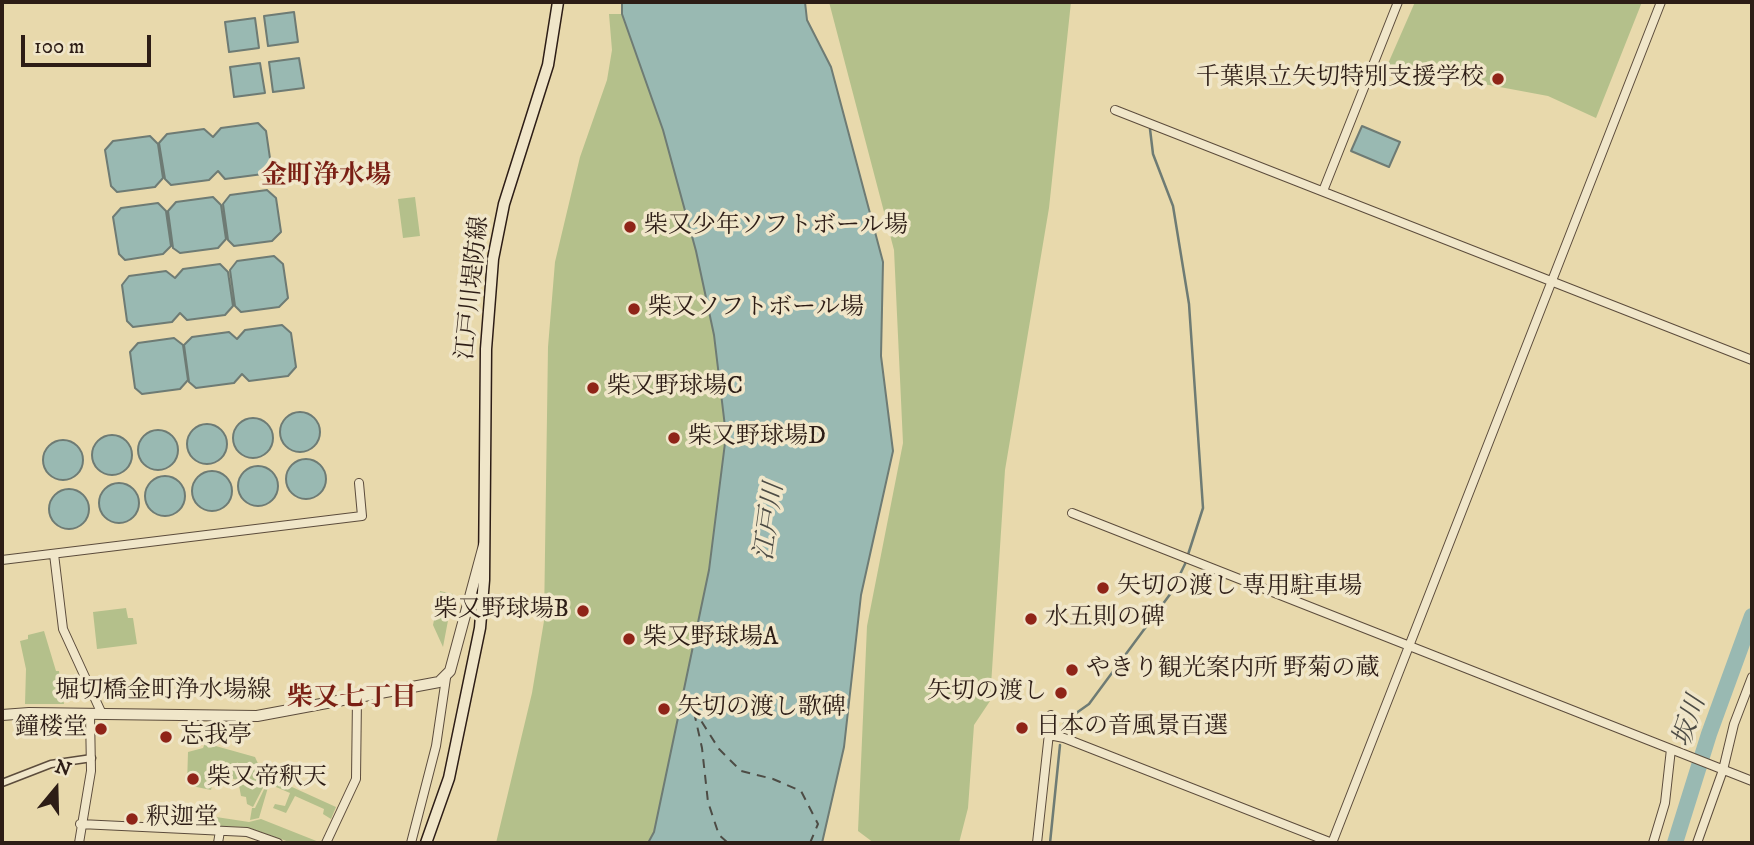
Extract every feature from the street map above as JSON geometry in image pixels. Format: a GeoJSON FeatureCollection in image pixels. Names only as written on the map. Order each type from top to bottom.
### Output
{"type":"FeatureCollection","features":[{"type":"Feature","properties":{"kind":"main road","name":"江戸川堤防線"},"geometry":{"type":"LineString","coordinates":[[426,843],[449,778],[476,656],[484,593],[486,349],[494,259],[508,192],[548,65],[558,2]]}},
{"type":"Feature","properties":{"kind":"street"},"geometry":{"type":"LineString","coordinates":[[1323,191],[1398,2]]}},
{"type":"Feature","properties":{"kind":"street"},"geometry":{"type":"LineString","coordinates":[[1049,735],[1064,738],[1332,843],[1661,2]]}},
{"type":"Feature","properties":{"kind":"street"},"geometry":{"type":"LineString","coordinates":[[1115,110],[1752,360]]}},
{"type":"Feature","properties":{"kind":"street"},"geometry":{"type":"LineString","coordinates":[[2,560],[362,516],[359,483]]}},
{"type":"Feature","properties":{"kind":"street"},"geometry":{"type":"LineString","coordinates":[[1072,513],[1752,781]]}},
{"type":"Feature","properties":{"kind":"street","name":"江戸川堤防線"},"geometry":{"type":"LineString","coordinates":[[446,678],[484,545]]}},
{"type":"Feature","properties":{"kind":"street"},"geometry":{"type":"LineString","coordinates":[[54,554],[63,629],[102,714]]}},
{"type":"Feature","properties":{"kind":"street"},"geometry":{"type":"LineString","coordinates":[[1697,843],[1734,724],[1752,677]]}},
{"type":"Feature","properties":{"kind":"street"},"geometry":{"type":"LineString","coordinates":[[411,843],[436,746],[446,678]]}},
{"type":"Feature","properties":{"kind":"street","name":"堀切橋金町浄水場線"},"geometry":{"type":"LineString","coordinates":[[2,715],[102,714],[238,718],[282,713],[446,678]]}},
{"type":"Feature","properties":{"kind":"street"},"geometry":{"type":"LineString","coordinates":[[326,843],[356,779],[357,698]]}},
{"type":"Feature","properties":{"kind":"street"},"geometry":{"type":"LineString","coordinates":[[79,843],[92,758],[90,714]]}},
{"type":"Feature","properties":{"kind":"street"},"geometry":{"type":"LineString","coordinates":[[1037,843],[1051,715]]}},
{"type":"Feature","properties":{"kind":"street"},"geometry":{"type":"LineString","coordinates":[[1653,843],[1665,803],[1675,750]]}},
{"type":"Feature","properties":{"kind":"street"},"geometry":{"type":"LineString","coordinates":[[2,783],[51,764],[92,758]]}},
{"type":"Feature","properties":{"kind":"street"},"geometry":{"type":"LineString","coordinates":[[80,824],[247,832],[278,843]]}},
{"type":"Feature","properties":{"kind":"street"},"geometry":{"type":"LineString","coordinates":[[218,843],[220,831]]}},
{"type":"Feature","properties":{"kind":"green space"},"geometry":{"type":"Polygon","coordinates":[[[829,2],[1071,2],[1049,208],[1005,470],[990,701],[974,725],[968,808],[959,843],[874,843],[858,831],[867,626],[903,443],[894,250],[829,2]]]}},
{"type":"Feature","properties":{"kind":"green space"},"geometry":{"type":"Polygon","coordinates":[[[1415,2],[1642,2],[1596,118],[1548,96],[1387,66],[1415,2]]]}},
{"type":"Feature","properties":{"kind":"green space"},"geometry":{"type":"Polygon","coordinates":[[[609,14],[622,14],[663,130],[696,251],[714,335],[726,435],[709,570],[654,832],[648,843],[496,843],[532,693],[544,621],[548,347],[555,262],[580,157],[607,80],[612,50],[609,14]]]}},
{"type":"Feature","properties":{"kind":"green space"},"geometry":{"type":"Polygon","coordinates":[[[415,197],[420,236],[403,238],[398,199],[415,197]]]}},
{"type":"Feature","properties":{"kind":"green space"},"geometry":{"type":"Polygon","coordinates":[[[440,591],[453,594],[443,647],[433,625],[440,591]]]}},
{"type":"Feature","properties":{"kind":"green space"},"geometry":{"type":"Polygon","coordinates":[[[126,608],[128,618],[133,618],[137,644],[97,649],[93,612],[126,608]]]}},
{"type":"Feature","properties":{"kind":"green space"},"geometry":{"type":"Polygon","coordinates":[[[44,631],[56,671],[59,671],[64,704],[25,704],[26,669],[20,641],[28,639],[28,635],[44,631]]]}},
{"type":"Feature","properties":{"kind":"green space"},"geometry":{"type":"Polygon","coordinates":[[[205,743],[255,757],[261,770],[269,776],[253,807],[247,804],[246,797],[241,796],[238,780],[215,775],[211,790],[187,785],[188,752],[203,748],[205,743]]]}},
{"type":"Feature","properties":{"kind":"green space"},"geometry":{"type":"Polygon","coordinates":[[[270,777],[336,807],[331,819],[323,814],[324,809],[295,796],[286,813],[273,808],[275,804],[285,806],[290,793],[269,784],[259,818],[250,820],[252,808],[255,808],[270,777]]]}},
{"type":"Feature","properties":{"kind":"green space"},"geometry":{"type":"Polygon","coordinates":[[[203,815],[249,822],[261,819],[319,842],[292,843],[247,827],[204,826],[203,815]]]}},
{"type":"Feature","properties":{"kind":"water","name":"江戸川"},"geometry":{"type":"Polygon","coordinates":[[[622,2],[805,2],[807,20],[831,67],[883,262],[881,356],[893,451],[861,595],[844,747],[822,843],[648,843],[654,832],[709,570],[726,435],[714,335],[696,251],[663,130],[622,14],[622,2]]]}},
{"type":"Feature","properties":{"kind":"water"},"geometry":{"type":"Polygon","coordinates":[[[294,12],[298,42],[268,46],[264,16],[294,12]]]}},
{"type":"Feature","properties":{"kind":"water"},"geometry":{"type":"Polygon","coordinates":[[[255,18],[259,48],[229,52],[225,22],[255,18]]]}},
{"type":"Feature","properties":{"kind":"water"},"geometry":{"type":"Polygon","coordinates":[[[299,58],[304,88],[273,92],[269,62],[299,58]]]}},
{"type":"Feature","properties":{"kind":"water"},"geometry":{"type":"Polygon","coordinates":[[[260,63],[265,93],[234,97],[230,67],[260,63]]]}},
{"type":"Feature","properties":{"kind":"water"},"geometry":{"type":"Polygon","coordinates":[[[258,123],[266,131],[271,165],[263,174],[225,179],[218,171],[209,180],[171,185],[165,179],[159,143],[167,134],[204,129],[213,137],[221,128],[258,123]]]}},
{"type":"Feature","properties":{"kind":"water"},"geometry":{"type":"Polygon","coordinates":[[[1362,126],[1400,142],[1389,167],[1351,151],[1362,126]]]}},
{"type":"Feature","properties":{"kind":"water"},"geometry":{"type":"Polygon","coordinates":[[[150,136],[158,144],[163,178],[155,187],[117,192],[111,186],[105,150],[113,141],[150,136]]]}},
{"type":"Feature","properties":{"kind":"water"},"geometry":{"type":"Polygon","coordinates":[[[267,190],[276,198],[281,232],[272,241],[234,246],[228,240],[223,204],[230,195],[267,190]]]}},
{"type":"Feature","properties":{"kind":"water"},"geometry":{"type":"Polygon","coordinates":[[[213,197],[221,205],[226,239],[218,248],[180,253],[173,248],[168,211],[176,202],[213,197]]]}},
{"type":"Feature","properties":{"kind":"water"},"geometry":{"type":"Polygon","coordinates":[[[158,203],[166,211],[171,246],[163,254],[125,260],[119,254],[113,217],[121,208],[158,203]]]}},
{"type":"Feature","properties":{"kind":"water"},"geometry":{"type":"Polygon","coordinates":[[[274,256],[283,264],[288,298],[279,307],[241,312],[235,306],[230,270],[237,261],[274,256]]]}},
{"type":"Feature","properties":{"kind":"water"},"geometry":{"type":"Polygon","coordinates":[[[220,264],[228,272],[233,306],[225,315],[187,320],[180,313],[172,322],[133,327],[127,321],[122,285],[129,276],[166,271],[175,278],[183,269],[220,264]]]}},
{"type":"Feature","properties":{"kind":"water"},"geometry":{"type":"Polygon","coordinates":[[[282,325],[291,333],[296,367],[288,376],[249,381],[242,374],[234,383],[196,388],[189,382],[184,345],[192,337],[229,332],[237,339],[245,330],[282,325]]]}},
{"type":"Feature","properties":{"kind":"water"},"geometry":{"type":"Polygon","coordinates":[[[174,338],[183,345],[188,380],[180,389],[142,394],[135,388],[130,352],[138,343],[174,338]]]}},
{"type":"Feature","properties":{"kind":"water"},"geometry":{"type":"Polygon","coordinates":[[[300,412],[314,418],[320,432],[314,446],[300,452],[286,446],[280,432],[286,418],[300,412]]]}},
{"type":"Feature","properties":{"kind":"water"},"geometry":{"type":"Polygon","coordinates":[[[253,418],[267,424],[273,438],[267,452],[253,458],[239,452],[233,438],[239,424],[253,418]]]}},
{"type":"Feature","properties":{"kind":"water"},"geometry":{"type":"Polygon","coordinates":[[[207,424],[221,430],[227,444],[221,458],[207,464],[193,458],[187,444],[193,430],[207,424]]]}},
{"type":"Feature","properties":{"kind":"water"},"geometry":{"type":"Polygon","coordinates":[[[158,430],[172,436],[178,450],[172,464],[158,470],[144,464],[138,450],[144,436],[158,430]]]}},
{"type":"Feature","properties":{"kind":"water"},"geometry":{"type":"Polygon","coordinates":[[[112,435],[126,441],[132,455],[126,469],[112,475],[98,469],[92,455],[98,441],[112,435]]]}},
{"type":"Feature","properties":{"kind":"water"},"geometry":{"type":"Polygon","coordinates":[[[63,440],[77,446],[83,460],[77,474],[63,480],[49,474],[43,460],[49,446],[63,440]]]}},
{"type":"Feature","properties":{"kind":"water"},"geometry":{"type":"Polygon","coordinates":[[[306,459],[320,465],[326,479],[320,493],[306,499],[292,493],[286,479],[292,465],[306,459]]]}},
{"type":"Feature","properties":{"kind":"water"},"geometry":{"type":"Polygon","coordinates":[[[258,466],[272,472],[278,486],[272,500],[258,506],[244,500],[238,486],[244,472],[258,466]]]}},
{"type":"Feature","properties":{"kind":"water"},"geometry":{"type":"Polygon","coordinates":[[[212,471],[226,477],[232,491],[226,505],[212,511],[198,505],[192,491],[198,477],[212,471]]]}},
{"type":"Feature","properties":{"kind":"water"},"geometry":{"type":"Polygon","coordinates":[[[165,476],[179,482],[185,496],[179,510],[165,516],[151,510],[145,496],[151,482],[165,476]]]}},
{"type":"Feature","properties":{"kind":"water"},"geometry":{"type":"Polygon","coordinates":[[[119,483],[133,489],[139,503],[133,517],[119,523],[105,517],[99,503],[105,489],[119,483]]]}},
{"type":"Feature","properties":{"kind":"water"},"geometry":{"type":"Polygon","coordinates":[[[69,489],[83,495],[89,509],[83,523],[69,529],[55,523],[49,509],[55,495],[69,489]]]}},
{"type":"Feature","properties":{"kind":"waterway"},"geometry":{"type":"LineString","coordinates":[[1062,730],[1065,721],[1089,704],[1171,593],[1185,564],[1203,508],[1189,304],[1173,206],[1153,154],[1150,129]]}},
{"type":"Feature","properties":{"kind":"waterway","name":"坂川"},"geometry":{"type":"LineString","coordinates":[[1675,843],[1709,734],[1752,616]]}},
{"type":"Feature","properties":{"kind":"waterway"},"geometry":{"type":"LineString","coordinates":[[1050,843],[1060,745]]}},
{"type":"Feature","properties":{"kind":"ferry route"},"geometry":{"type":"LineString","coordinates":[[693,708],[719,749],[741,771],[773,779],[801,791],[818,824],[810,843]]}},
{"type":"Feature","properties":{"kind":"ferry route"},"geometry":{"type":"LineString","coordinates":[[694,712],[702,748],[708,802],[719,835],[728,843]]}},
{"type":"Feature","properties":{"kind":"place","name":"千葉県立矢切特別支援学校"},"geometry":{"type":"Point","coordinates":[1498,79]}},
{"type":"Feature","properties":{"kind":"place","name":"柴又少年ソフトボール場"},"geometry":{"type":"Point","coordinates":[630,227]}},
{"type":"Feature","properties":{"kind":"place","name":"柴又ソフトボール場"},"geometry":{"type":"Point","coordinates":[634,309]}},
{"type":"Feature","properties":{"kind":"place","name":"柴又野球場C"},"geometry":{"type":"Point","coordinates":[593,388]}},
{"type":"Feature","properties":{"kind":"place","name":"柴又野球場D"},"geometry":{"type":"Point","coordinates":[674,438]}},
{"type":"Feature","properties":{"kind":"place","name":"矢切の渡し 専用駐車場"},"geometry":{"type":"Point","coordinates":[1103,588]}},
{"type":"Feature","properties":{"kind":"place","name":"柴又野球場B"},"geometry":{"type":"Point","coordinates":[583,611]}},
{"type":"Feature","properties":{"kind":"place","name":"水五則の碑"},"geometry":{"type":"Point","coordinates":[1031,619]}},
{"type":"Feature","properties":{"kind":"place","name":"柴又野球場A"},"geometry":{"type":"Point","coordinates":[629,639]}},
{"type":"Feature","properties":{"kind":"place","name":"やきり観光案内所 野菊の蔵"},"geometry":{"type":"Point","coordinates":[1072,670]}},
{"type":"Feature","properties":{"kind":"place","name":"矢切の渡し"},"geometry":{"type":"Point","coordinates":[1061,693]}},
{"type":"Feature","properties":{"kind":"place","name":"矢切の渡し歌碑"},"geometry":{"type":"Point","coordinates":[664,709]}},
{"type":"Feature","properties":{"kind":"place","name":"日本の音風景百選"},"geometry":{"type":"Point","coordinates":[1022,728]}},
{"type":"Feature","properties":{"kind":"place","name":"鐘楼堂"},"geometry":{"type":"Point","coordinates":[101,729]}},
{"type":"Feature","properties":{"kind":"place","name":"忘我亭"},"geometry":{"type":"Point","coordinates":[166,737]}},
{"type":"Feature","properties":{"kind":"place","name":"柴又帝釈天"},"geometry":{"type":"Point","coordinates":[193,779]}},
{"type":"Feature","properties":{"kind":"place","name":"釈迦堂"},"geometry":{"type":"Point","coordinates":[132,819]}},
{"type":"Feature","properties":{"kind":"district","name":"金町浄水場"},"geometry":{"type":"Point","coordinates":[326,178]}},
{"type":"Feature","properties":{"kind":"district","name":"柴又七丁目"},"geometry":{"type":"Point","coordinates":[352,700]}}]}
